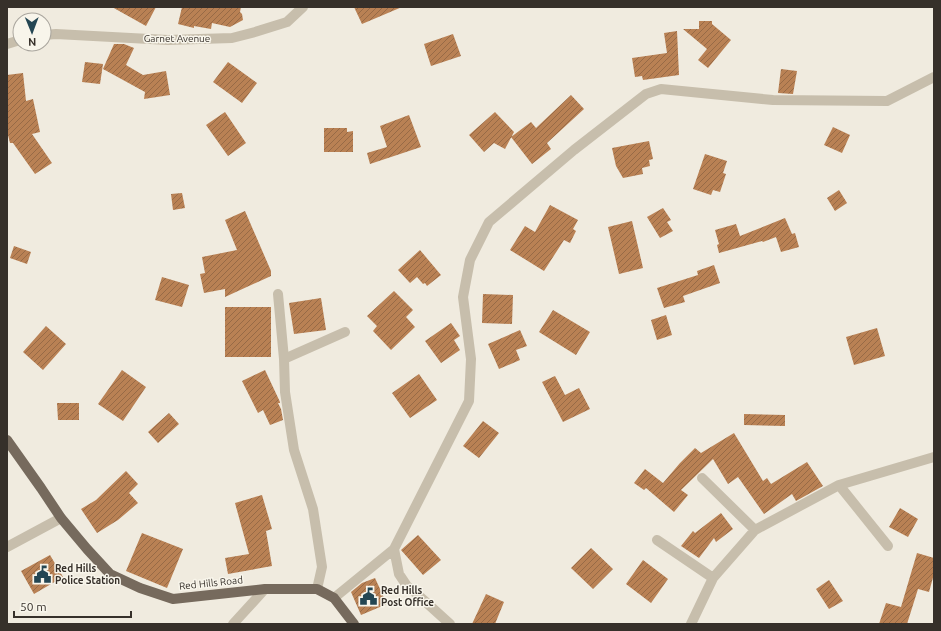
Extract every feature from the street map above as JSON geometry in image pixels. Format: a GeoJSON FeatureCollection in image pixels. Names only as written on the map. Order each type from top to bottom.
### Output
{"type":"FeatureCollection","features":[{"type":"Feature","properties":{"kind":"main road","name":"Red Hills Road"},"geometry":{"type":"LineString","coordinates":[[7,440],[61,518],[87,550],[110,574],[140,588],[173,599],[265,589],[317,588]]}},
{"type":"Feature","properties":{"kind":"main road"},"geometry":{"type":"LineString","coordinates":[[317,588],[334,598],[354,624]]}},
{"type":"Feature","properties":{"kind":"street","name":"Garnet Avenue"},"geometry":{"type":"LineString","coordinates":[[52,34],[168,40],[232,38],[287,22],[303,7]]}},
{"type":"Feature","properties":{"kind":"street"},"geometry":{"type":"LineString","coordinates":[[334,598],[394,549],[469,401],[471,359],[463,297],[470,260],[489,222],[574,150],[646,94],[661,89],[773,100],[887,101],[934,77]]}},
{"type":"Feature","properties":{"kind":"street"},"geometry":{"type":"LineString","coordinates":[[278,294],[284,359],[285,392],[294,450],[313,509],[322,567],[317,588]]}},
{"type":"Feature","properties":{"kind":"street"},"geometry":{"type":"LineString","coordinates":[[284,359],[345,332]]}},
{"type":"Feature","properties":{"kind":"street"},"geometry":{"type":"LineString","coordinates":[[691,624],[713,578],[755,530],[839,485],[934,457]]}},
{"type":"Feature","properties":{"kind":"street"},"geometry":{"type":"LineString","coordinates":[[702,478],[755,530]]}},
{"type":"Feature","properties":{"kind":"street"},"geometry":{"type":"LineString","coordinates":[[839,485],[888,546]]}},
{"type":"Feature","properties":{"kind":"street"},"geometry":{"type":"LineString","coordinates":[[7,547],[61,518]]}},
{"type":"Feature","properties":{"kind":"street"},"geometry":{"type":"LineString","coordinates":[[657,540],[713,578]]}},
{"type":"Feature","properties":{"kind":"street"},"geometry":{"type":"LineString","coordinates":[[394,549],[399,574],[407,586],[418,594],[450,624]]}},
{"type":"Feature","properties":{"kind":"street"},"geometry":{"type":"LineString","coordinates":[[233,624],[265,589]]}},
{"type":"Feature","properties":{"kind":"building"},"geometry":{"type":"Polygon","coordinates":[[[112,7],[156,7],[146,26],[112,7]]]}},
{"type":"Feature","properties":{"kind":"building"},"geometry":{"type":"Polygon","coordinates":[[[182,7],[241,7],[240,12],[243,20],[230,27],[212,23],[211,29],[194,26],[194,28],[178,24],[182,7]]]}},
{"type":"Feature","properties":{"kind":"building"},"geometry":{"type":"Polygon","coordinates":[[[354,7],[402,7],[362,24],[354,7]]]}},
{"type":"Feature","properties":{"kind":"building"},"geometry":{"type":"Polygon","coordinates":[[[699,21],[712,21],[712,24],[731,40],[708,68],[698,60],[707,49],[683,29],[699,29],[699,21]]]}},
{"type":"Feature","properties":{"kind":"building"},"geometry":{"type":"Polygon","coordinates":[[[677,31],[679,75],[643,80],[642,76],[635,77],[632,58],[667,53],[664,33],[677,31]]]}},
{"type":"Feature","properties":{"kind":"building"},"geometry":{"type":"Polygon","coordinates":[[[453,34],[461,56],[431,66],[424,44],[453,34]]]}},
{"type":"Feature","properties":{"kind":"building"},"geometry":{"type":"Polygon","coordinates":[[[114,44],[124,44],[134,48],[126,65],[143,75],[166,71],[170,95],[144,99],[145,92],[103,69],[114,44]]]}},
{"type":"Feature","properties":{"kind":"building"},"geometry":{"type":"Polygon","coordinates":[[[85,62],[103,64],[100,84],[82,82],[85,62]]]}},
{"type":"Feature","properties":{"kind":"building"},"geometry":{"type":"Polygon","coordinates":[[[228,62],[257,83],[242,103],[213,82],[228,62]]]}},
{"type":"Feature","properties":{"kind":"building"},"geometry":{"type":"Polygon","coordinates":[[[781,69],[797,71],[793,94],[778,93],[781,69]]]}},
{"type":"Feature","properties":{"kind":"building"},"geometry":{"type":"Polygon","coordinates":[[[23,73],[26,101],[33,99],[40,132],[32,134],[52,163],[35,174],[13,143],[10,143],[7,131],[7,75],[23,73]]]}},
{"type":"Feature","properties":{"kind":"building"},"geometry":{"type":"Polygon","coordinates":[[[571,95],[584,109],[547,143],[551,149],[532,164],[511,137],[531,122],[536,128],[571,95]]]}},
{"type":"Feature","properties":{"kind":"building"},"geometry":{"type":"Polygon","coordinates":[[[225,112],[246,143],[228,156],[206,125],[225,112]]]}},
{"type":"Feature","properties":{"kind":"building"},"geometry":{"type":"Polygon","coordinates":[[[495,112],[514,132],[505,149],[494,143],[484,152],[469,135],[495,112]]]}},
{"type":"Feature","properties":{"kind":"building"},"geometry":{"type":"Polygon","coordinates":[[[409,115],[421,147],[370,164],[367,153],[387,147],[380,126],[409,115]]]}},
{"type":"Feature","properties":{"kind":"building"},"geometry":{"type":"Polygon","coordinates":[[[833,127],[850,135],[842,153],[824,145],[833,127]]]}},
{"type":"Feature","properties":{"kind":"building"},"geometry":{"type":"Polygon","coordinates":[[[324,128],[347,128],[347,132],[353,131],[353,152],[324,152],[324,128]]]}},
{"type":"Feature","properties":{"kind":"building"},"geometry":{"type":"Polygon","coordinates":[[[649,141],[653,159],[649,160],[650,166],[642,168],[643,174],[623,178],[616,166],[612,148],[649,141]]]}},
{"type":"Feature","properties":{"kind":"building"},"geometry":{"type":"Polygon","coordinates":[[[705,154],[727,161],[723,173],[726,174],[720,192],[713,190],[711,195],[693,189],[705,154]]]}},
{"type":"Feature","properties":{"kind":"building"},"geometry":{"type":"Polygon","coordinates":[[[839,190],[847,203],[835,211],[827,198],[839,190]]]}},
{"type":"Feature","properties":{"kind":"building"},"geometry":{"type":"Polygon","coordinates":[[[182,193],[185,208],[173,210],[171,194],[182,193]]]}},
{"type":"Feature","properties":{"kind":"building"},"geometry":{"type":"Polygon","coordinates":[[[550,205],[578,220],[573,229],[576,231],[570,243],[564,240],[544,271],[510,250],[525,226],[535,232],[550,205]]]}},
{"type":"Feature","properties":{"kind":"building"},"geometry":{"type":"Polygon","coordinates":[[[663,208],[671,220],[667,222],[673,231],[660,238],[647,217],[663,208]]]}},
{"type":"Feature","properties":{"kind":"building"},"geometry":{"type":"Polygon","coordinates":[[[245,211],[271,271],[271,276],[225,297],[225,289],[204,293],[200,274],[205,273],[202,257],[237,250],[225,220],[245,211]]]}},
{"type":"Feature","properties":{"kind":"building"},"geometry":{"type":"Polygon","coordinates":[[[785,218],[792,234],[795,233],[799,247],[781,252],[776,237],[763,242],[762,241],[719,253],[717,245],[719,244],[715,230],[736,224],[740,236],[785,218]]]}},
{"type":"Feature","properties":{"kind":"building"},"geometry":{"type":"Polygon","coordinates":[[[632,221],[643,268],[619,274],[608,227],[632,221]]]}},
{"type":"Feature","properties":{"kind":"building"},"geometry":{"type":"Polygon","coordinates":[[[14,246],[31,252],[27,264],[10,258],[14,246]]]}},
{"type":"Feature","properties":{"kind":"building"},"geometry":{"type":"Polygon","coordinates":[[[420,250],[441,275],[427,286],[417,277],[410,283],[398,270],[420,250]]]}},
{"type":"Feature","properties":{"kind":"building"},"geometry":{"type":"Polygon","coordinates":[[[714,265],[720,283],[683,296],[685,302],[664,308],[657,288],[698,275],[697,271],[714,265]]]}},
{"type":"Feature","properties":{"kind":"building"},"geometry":{"type":"Polygon","coordinates":[[[162,277],[189,285],[182,307],[155,300],[162,277]]]}},
{"type":"Feature","properties":{"kind":"building"},"geometry":{"type":"Polygon","coordinates":[[[394,291],[413,310],[406,317],[415,327],[391,350],[373,331],[377,326],[367,316],[394,291]]]}},
{"type":"Feature","properties":{"kind":"building"},"geometry":{"type":"Polygon","coordinates":[[[483,294],[513,295],[512,324],[482,323],[483,294]]]}},
{"type":"Feature","properties":{"kind":"building"},"geometry":{"type":"Polygon","coordinates":[[[321,298],[326,330],[294,334],[289,303],[321,298]]]}},
{"type":"Feature","properties":{"kind":"building"},"geometry":{"type":"Polygon","coordinates":[[[225,307],[271,307],[271,357],[225,357],[225,307]]]}},
{"type":"Feature","properties":{"kind":"building"},"geometry":{"type":"Polygon","coordinates":[[[553,310],[590,332],[576,355],[539,332],[553,310]]]}},
{"type":"Feature","properties":{"kind":"building"},"geometry":{"type":"Polygon","coordinates":[[[666,315],[672,335],[657,340],[651,320],[666,315]]]}},
{"type":"Feature","properties":{"kind":"building"},"geometry":{"type":"Polygon","coordinates":[[[451,323],[460,336],[454,340],[460,350],[441,363],[425,341],[451,323]]]}},
{"type":"Feature","properties":{"kind":"building"},"geometry":{"type":"Polygon","coordinates":[[[46,326],[66,344],[43,370],[23,352],[46,326]]]}},
{"type":"Feature","properties":{"kind":"building"},"geometry":{"type":"Polygon","coordinates":[[[877,328],[885,356],[854,365],[846,337],[877,328]]]}},
{"type":"Feature","properties":{"kind":"building"},"geometry":{"type":"Polygon","coordinates":[[[520,330],[527,346],[516,350],[520,360],[499,369],[488,344],[520,330]]]}},
{"type":"Feature","properties":{"kind":"building"},"geometry":{"type":"Polygon","coordinates":[[[122,370],[146,387],[123,421],[98,404],[122,370]]]}},
{"type":"Feature","properties":{"kind":"building"},"geometry":{"type":"Polygon","coordinates":[[[265,370],[280,402],[278,403],[283,420],[270,425],[263,410],[258,413],[242,381],[265,370]]]}},
{"type":"Feature","properties":{"kind":"building"},"geometry":{"type":"Polygon","coordinates":[[[419,374],[437,400],[410,418],[392,393],[419,374]]]}},
{"type":"Feature","properties":{"kind":"building"},"geometry":{"type":"Polygon","coordinates":[[[555,376],[565,395],[579,388],[590,409],[563,422],[542,382],[555,376]]]}},
{"type":"Feature","properties":{"kind":"building"},"geometry":{"type":"Polygon","coordinates":[[[57,403],[79,403],[79,420],[58,420],[57,403]]]}},
{"type":"Feature","properties":{"kind":"building"},"geometry":{"type":"Polygon","coordinates":[[[169,413],[179,424],[158,443],[148,432],[169,413]]]}},
{"type":"Feature","properties":{"kind":"building"},"geometry":{"type":"Polygon","coordinates":[[[744,414],[785,415],[785,426],[744,425],[744,414]]]}},
{"type":"Feature","properties":{"kind":"building"},"geometry":{"type":"Polygon","coordinates":[[[483,421],[499,433],[479,458],[463,446],[483,421]]]}},
{"type":"Feature","properties":{"kind":"building"},"geometry":{"type":"Polygon","coordinates":[[[734,433],[763,481],[767,478],[771,484],[807,462],[823,486],[796,501],[792,494],[764,514],[738,477],[728,484],[713,459],[681,490],[688,495],[674,512],[646,488],[644,490],[634,483],[645,469],[663,483],[695,448],[701,453],[734,433]]]}},
{"type":"Feature","properties":{"kind":"building"},"geometry":{"type":"Polygon","coordinates":[[[126,471],[138,484],[129,493],[138,503],[118,520],[97,533],[81,509],[96,500],[126,471]]]}},
{"type":"Feature","properties":{"kind":"building"},"geometry":{"type":"Polygon","coordinates":[[[262,495],[272,529],[266,531],[272,566],[228,574],[225,558],[249,554],[235,503],[262,495]]]}},
{"type":"Feature","properties":{"kind":"building"},"geometry":{"type":"Polygon","coordinates":[[[900,508],[918,519],[908,537],[889,527],[900,508]]]}},
{"type":"Feature","properties":{"kind":"building"},"geometry":{"type":"Polygon","coordinates":[[[721,513],[733,529],[716,542],[714,538],[699,558],[681,546],[693,531],[695,533],[721,513]]]}},
{"type":"Feature","properties":{"kind":"building"},"geometry":{"type":"Polygon","coordinates":[[[142,533],[183,549],[167,588],[126,571],[142,533]]]}},
{"type":"Feature","properties":{"kind":"building"},"geometry":{"type":"Polygon","coordinates":[[[418,535],[441,560],[423,575],[401,550],[418,535]]]}},
{"type":"Feature","properties":{"kind":"building"},"geometry":{"type":"Polygon","coordinates":[[[591,548],[613,569],[593,589],[571,568],[591,548]]]}},
{"type":"Feature","properties":{"kind":"building"},"geometry":{"type":"Polygon","coordinates":[[[917,553],[934,558],[934,574],[929,592],[918,589],[907,624],[879,624],[886,603],[901,607],[917,553]]]}},
{"type":"Feature","properties":{"kind":"building","name":"Red Hills Police Station"},"geometry":{"type":"Polygon","coordinates":[[[50,555],[63,577],[34,594],[21,571],[50,555]]]}},
{"type":"Feature","properties":{"kind":"building"},"geometry":{"type":"Polygon","coordinates":[[[643,560],[668,579],[651,603],[626,584],[643,560]]]}},
{"type":"Feature","properties":{"kind":"building","name":"Red Hills Post Office"},"geometry":{"type":"Polygon","coordinates":[[[375,578],[387,604],[361,615],[351,592],[362,583],[375,578]]]}},
{"type":"Feature","properties":{"kind":"building"},"geometry":{"type":"Polygon","coordinates":[[[829,580],[843,601],[829,609],[816,589],[829,580]]]}},
{"type":"Feature","properties":{"kind":"building"},"geometry":{"type":"Polygon","coordinates":[[[486,594],[504,602],[495,624],[472,624],[486,594]]]}},
{"type":"Feature","properties":{"kind":"place","name":"Red Hills Police Station"},"geometry":{"type":"Point","coordinates":[42,574]}},
{"type":"Feature","properties":{"kind":"place","name":"Red Hills Post Office"},"geometry":{"type":"Point","coordinates":[368,596]}}]}
